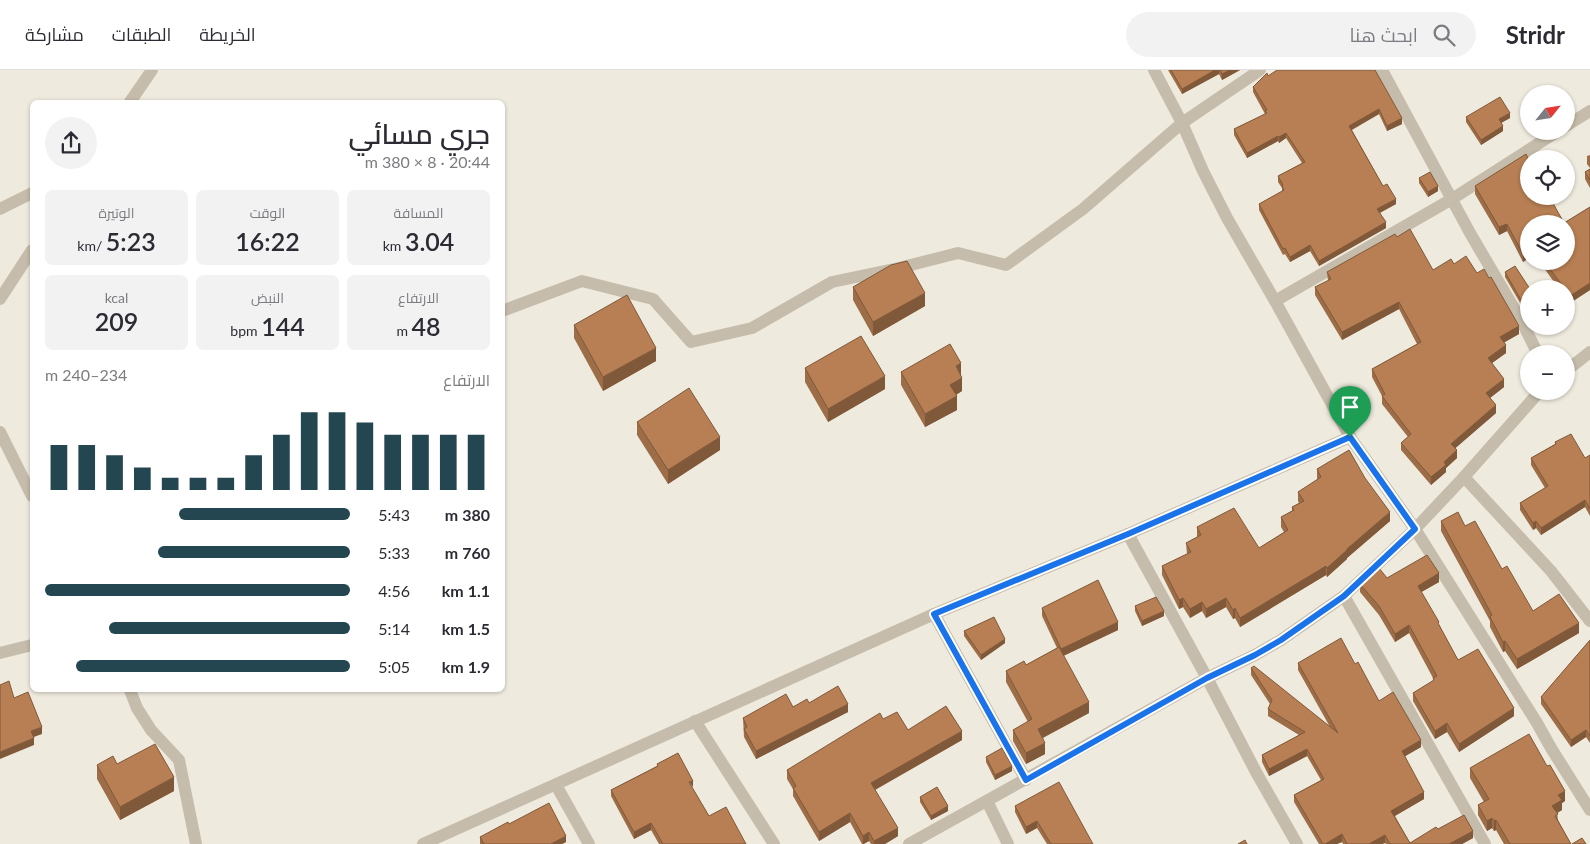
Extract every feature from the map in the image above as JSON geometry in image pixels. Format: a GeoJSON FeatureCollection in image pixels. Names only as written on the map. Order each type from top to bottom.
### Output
{"type":"FeatureCollection","features":[{"type":"Feature","properties":{"kind":"street"},"geometry":{"type":"LineString","coordinates":[[131,100],[152,70]]}},
{"type":"Feature","properties":{"kind":"street"},"geometry":{"type":"LineString","coordinates":[[1154,70],[1182,123],[1203,171],[1227,218],[1275,300],[1350,437],[1415,529],[1538,723],[1551,748],[1590,810]]}},
{"type":"Feature","properties":{"kind":"street"},"geometry":{"type":"LineString","coordinates":[[505,310],[582,281],[653,300],[691,342],[752,328],[832,282],[958,253],[1006,265],[1083,209],[1182,123],[1260,70]]}},
{"type":"Feature","properties":{"kind":"street"},"geometry":{"type":"LineString","coordinates":[[1382,70],[1533,345]]}},
{"type":"Feature","properties":{"kind":"street"},"geometry":{"type":"LineString","coordinates":[[1575,120],[1590,111]]}},
{"type":"Feature","properties":{"kind":"street"},"geometry":{"type":"LineString","coordinates":[[1275,300],[1452,199],[1544,140]]}},
{"type":"Feature","properties":{"kind":"street"},"geometry":{"type":"LineString","coordinates":[[0,209],[30,194]]}},
{"type":"Feature","properties":{"kind":"street"},"geometry":{"type":"LineString","coordinates":[[0,299],[30,253]]}},
{"type":"Feature","properties":{"kind":"street"},"geometry":{"type":"LineString","coordinates":[[1575,364],[1590,352]]}},
{"type":"Feature","properties":{"kind":"street"},"geometry":{"type":"LineString","coordinates":[[909,844],[1207,678],[1255,655],[1281,640],[1344,596],[1415,529],[1532,400]]}},
{"type":"Feature","properties":{"kind":"street"},"geometry":{"type":"LineString","coordinates":[[0,432],[30,492]]}},
{"type":"Feature","properties":{"kind":"street"},"geometry":{"type":"LineString","coordinates":[[423,844],[934,614],[1128,534],[1350,437]]}},
{"type":"Feature","properties":{"kind":"street"},"geometry":{"type":"LineString","coordinates":[[1464,477],[1550,572],[1590,621]]}},
{"type":"Feature","properties":{"kind":"street"},"geometry":{"type":"LineString","coordinates":[[1128,534],[1256,772],[1298,844]]}},
{"type":"Feature","properties":{"kind":"street"},"geometry":{"type":"LineString","coordinates":[[1344,596],[1485,844]]}},
{"type":"Feature","properties":{"kind":"street"},"geometry":{"type":"LineString","coordinates":[[934,614],[1026,780]]}},
{"type":"Feature","properties":{"kind":"street"},"geometry":{"type":"LineString","coordinates":[[0,653],[30,646]]}},
{"type":"Feature","properties":{"kind":"street"},"geometry":{"type":"LineString","coordinates":[[131,692],[137,708],[151,730],[179,760],[196,844]]}},
{"type":"Feature","properties":{"kind":"street"},"geometry":{"type":"LineString","coordinates":[[695,722],[774,844]]}},
{"type":"Feature","properties":{"kind":"street"},"geometry":{"type":"LineString","coordinates":[[556,785],[589,844]]}},
{"type":"Feature","properties":{"kind":"street"},"geometry":{"type":"LineString","coordinates":[[986,801],[1008,844]]}},
{"type":"Feature","properties":{"kind":"building"},"geometry":{"type":"Polygon","coordinates":[[[1171,70],[1215,70],[1182,89],[1171,70]]]}},
{"type":"Feature","properties":{"kind":"building"},"geometry":{"type":"Polygon","coordinates":[[[1220,70],[1230,70],[1222,74],[1220,70]]]}},
{"type":"Feature","properties":{"kind":"building"},"geometry":{"type":"Polygon","coordinates":[[[1277,70],[1375,70],[1402,118],[1387,126],[1379,109],[1349,126],[1383,186],[1387,184],[1396,199],[1377,209],[1386,222],[1319,261],[1310,245],[1290,257],[1285,248],[1283,249],[1259,204],[1284,190],[1278,176],[1305,162],[1286,133],[1247,153],[1234,129],[1267,113],[1253,87],[1267,73],[1268,76],[1277,70]]]}},
{"type":"Feature","properties":{"kind":"building"},"geometry":{"type":"Polygon","coordinates":[[[1500,97],[1510,113],[1499,119],[1503,126],[1481,140],[1466,117],[1500,97]]]}},
{"type":"Feature","properties":{"kind":"building"},"geometry":{"type":"Polygon","coordinates":[[[1520,158],[1520,205],[1554,205],[1560,215],[1520,215],[1520,248],[1507,224],[1499,227],[1475,186],[1520,158]]]}},
{"type":"Feature","properties":{"kind":"building"},"geometry":{"type":"Polygon","coordinates":[[[1590,169],[1590,180],[1585,172],[1590,169]]]}},
{"type":"Feature","properties":{"kind":"building"},"geometry":{"type":"Polygon","coordinates":[[[1430,172],[1438,186],[1428,192],[1419,178],[1430,172]]]}},
{"type":"Feature","properties":{"kind":"building"},"geometry":{"type":"Polygon","coordinates":[[[1590,207],[1590,283],[1575,293],[1575,280],[1558,280],[1551,270],[1575,270],[1575,216],[1590,207]]]}},
{"type":"Feature","properties":{"kind":"building"},"geometry":{"type":"Polygon","coordinates":[[[1410,229],[1433,270],[1451,259],[1454,264],[1466,256],[1477,273],[1484,269],[1489,278],[1491,277],[1519,326],[1500,337],[1506,345],[1488,358],[1504,379],[1486,393],[1496,405],[1451,444],[1457,450],[1444,462],[1446,465],[1431,477],[1401,443],[1411,434],[1382,396],[1385,394],[1372,369],[1421,342],[1399,302],[1342,332],[1315,287],[1331,279],[1327,272],[1395,234],[1397,237],[1410,229]]]}},
{"type":"Feature","properties":{"kind":"building"},"geometry":{"type":"Polygon","coordinates":[[[907,261],[925,293],[873,322],[853,287],[891,265],[907,261]]]}},
{"type":"Feature","properties":{"kind":"building"},"geometry":{"type":"Polygon","coordinates":[[[1515,266],[1524,280],[1520,280],[1520,298],[1505,272],[1515,266]]]}},
{"type":"Feature","properties":{"kind":"building"},"geometry":{"type":"Polygon","coordinates":[[[627,295],[656,348],[603,377],[574,325],[627,295]]]}},
{"type":"Feature","properties":{"kind":"building"},"geometry":{"type":"Polygon","coordinates":[[[861,336],[885,376],[828,409],[805,368],[861,336]]]}},
{"type":"Feature","properties":{"kind":"building"},"geometry":{"type":"Polygon","coordinates":[[[950,344],[961,363],[956,366],[962,378],[950,385],[957,396],[925,414],[901,372],[950,344]]]}},
{"type":"Feature","properties":{"kind":"building"},"geometry":{"type":"Polygon","coordinates":[[[689,388],[720,437],[668,470],[637,422],[689,388]]]}},
{"type":"Feature","properties":{"kind":"building"},"geometry":{"type":"Polygon","coordinates":[[[1571,434],[1585,458],[1590,455],[1590,509],[1585,500],[1541,528],[1536,521],[1533,523],[1520,503],[1548,486],[1531,458],[1571,434]]]}},
{"type":"Feature","properties":{"kind":"building"},"geometry":{"type":"Polygon","coordinates":[[[1349,450],[1365,478],[1390,512],[1327,568],[1326,566],[1240,618],[1235,608],[1233,610],[1226,598],[1206,609],[1202,602],[1190,609],[1183,598],[1179,600],[1162,566],[1191,552],[1186,543],[1201,535],[1197,527],[1234,508],[1259,548],[1288,530],[1281,517],[1294,510],[1292,507],[1304,501],[1298,492],[1321,477],[1317,469],[1349,450]]]}},
{"type":"Feature","properties":{"kind":"building"},"geometry":{"type":"Polygon","coordinates":[[[1458,512],[1465,526],[1475,521],[1502,569],[1507,566],[1533,611],[1559,594],[1579,623],[1517,659],[1505,641],[1503,642],[1490,617],[1492,615],[1441,521],[1458,512]]]}},
{"type":"Feature","properties":{"kind":"building"},"geometry":{"type":"Polygon","coordinates":[[[1427,555],[1439,573],[1418,586],[1458,660],[1478,649],[1514,708],[1459,744],[1447,723],[1435,731],[1413,693],[1434,680],[1433,678],[1437,676],[1409,625],[1395,634],[1379,606],[1360,584],[1379,568],[1387,578],[1427,555]]]}},
{"type":"Feature","properties":{"kind":"building"},"geometry":{"type":"Polygon","coordinates":[[[1098,580],[1118,622],[1061,649],[1042,608],[1098,580]]]}},
{"type":"Feature","properties":{"kind":"building"},"geometry":{"type":"Polygon","coordinates":[[[1156,597],[1164,611],[1142,621],[1135,606],[1156,597]]]}},
{"type":"Feature","properties":{"kind":"building"},"geometry":{"type":"Polygon","coordinates":[[[994,617],[1005,639],[981,655],[964,631],[994,617]]]}},
{"type":"Feature","properties":{"kind":"building"},"geometry":{"type":"Polygon","coordinates":[[[1341,638],[1355,664],[1358,662],[1379,701],[1393,692],[1421,740],[1402,751],[1424,792],[1391,811],[1410,843],[1436,827],[1438,829],[1464,815],[1473,831],[1449,844],[1390,844],[1385,835],[1369,844],[1347,844],[1342,834],[1323,844],[1294,795],[1324,779],[1307,749],[1269,769],[1262,755],[1305,732],[1268,709],[1272,700],[1251,668],[1254,666],[1338,733],[1298,663],[1341,638]]]}},
{"type":"Feature","properties":{"kind":"building"},"geometry":{"type":"Polygon","coordinates":[[[1590,640],[1590,736],[1586,730],[1571,740],[1541,697],[1590,640]]]}},
{"type":"Feature","properties":{"kind":"building"},"geometry":{"type":"Polygon","coordinates":[[[1059,647],[1089,702],[1038,729],[1045,743],[1026,753],[1013,730],[1032,719],[1006,671],[1024,661],[1026,665],[1059,647]]]}},
{"type":"Feature","properties":{"kind":"building"},"geometry":{"type":"Polygon","coordinates":[[[9,681],[14,698],[28,692],[42,727],[31,731],[34,738],[0,752],[0,685],[9,681]]]}},
{"type":"Feature","properties":{"kind":"building"},"geometry":{"type":"Polygon","coordinates":[[[838,686],[848,704],[756,751],[744,729],[747,727],[743,718],[786,694],[793,707],[807,699],[809,703],[838,686]]]}},
{"type":"Feature","properties":{"kind":"building"},"geometry":{"type":"Polygon","coordinates":[[[946,706],[962,731],[871,783],[898,828],[874,841],[869,832],[863,836],[850,813],[819,832],[793,788],[796,786],[787,770],[880,713],[883,719],[897,712],[908,730],[946,706]]]}},
{"type":"Feature","properties":{"kind":"building"},"geometry":{"type":"Polygon","coordinates":[[[1529,734],[1547,766],[1550,765],[1565,791],[1558,795],[1562,800],[1552,806],[1558,814],[1555,816],[1571,844],[1510,844],[1496,820],[1494,821],[1492,818],[1487,821],[1478,805],[1489,799],[1470,768],[1529,734]]]}},
{"type":"Feature","properties":{"kind":"building"},"geometry":{"type":"Polygon","coordinates":[[[155,744],[174,777],[120,807],[97,765],[113,756],[117,764],[155,744]]]}},
{"type":"Feature","properties":{"kind":"building"},"geometry":{"type":"Polygon","coordinates":[[[1002,748],[1012,766],[995,775],[986,757],[1002,748]]]}},
{"type":"Feature","properties":{"kind":"building"},"geometry":{"type":"Polygon","coordinates":[[[678,753],[693,781],[689,782],[709,816],[726,807],[746,844],[663,844],[651,823],[634,832],[611,790],[658,766],[657,764],[678,753]]]}},
{"type":"Feature","properties":{"kind":"building"},"geometry":{"type":"Polygon","coordinates":[[[1059,782],[1093,844],[1051,844],[1037,821],[1026,827],[1015,806],[1059,782]]]}},
{"type":"Feature","properties":{"kind":"building"},"geometry":{"type":"Polygon","coordinates":[[[937,787],[948,806],[931,816],[920,797],[937,787]]]}},
{"type":"Feature","properties":{"kind":"building"},"geometry":{"type":"Polygon","coordinates":[[[549,803],[566,836],[551,844],[484,844],[480,837],[508,822],[509,824],[549,803]]]}},
{"type":"Feature","properties":{"kind":"building"},"geometry":{"type":"Polygon","coordinates":[[[1582,838],[1586,844],[1572,844],[1582,838]]]}},
{"type":"Feature","properties":{"kind":"building"},"geometry":{"type":"Polygon","coordinates":[[[1245,840],[1247,844],[1238,844],[1245,840]]]}},
{"type":"Feature","properties":{"kind":"route"},"geometry":{"type":"LineString","coordinates":[[1350,437],[1415,529],[1344,596],[1281,640],[1207,678],[1026,780],[934,614],[1128,534],[1350,437]]}}]}
